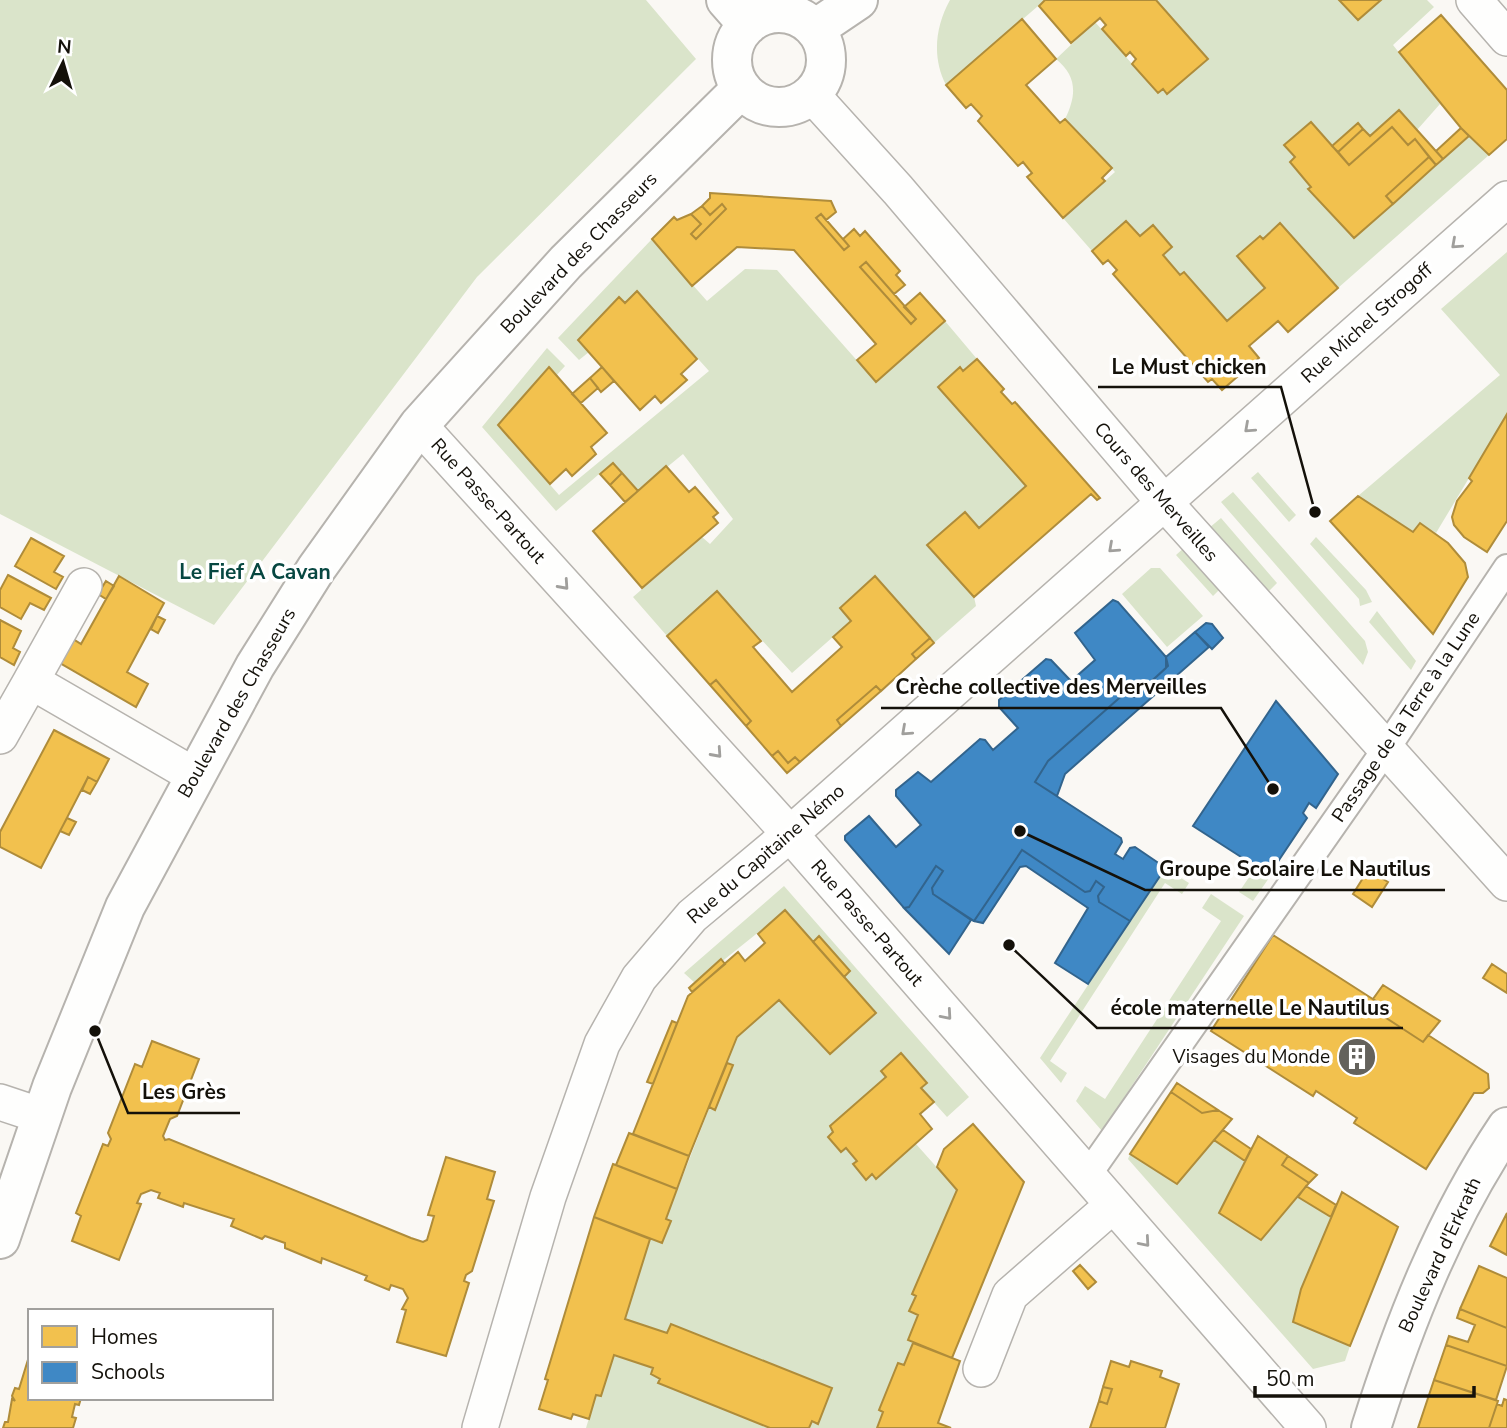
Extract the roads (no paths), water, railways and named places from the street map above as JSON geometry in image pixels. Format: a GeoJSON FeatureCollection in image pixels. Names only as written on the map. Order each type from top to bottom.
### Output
{"type":"FeatureCollection","features":[{"type":"Feature","properties":{"kind":"street"},"geometry":{"type":"LineString","coordinates":[[815,29],[858,0]]}},
{"type":"Feature","properties":{"kind":"street"},"geometry":{"type":"LineString","coordinates":[[1474,0],[1507,37]]}},
{"type":"Feature","properties":{"kind":"street"},"geometry":{"type":"LineString","coordinates":[[737,13],[759,18],[779,13],[799,17],[815,29],[824,45],[827,62],[823,80],[812,95],[792,106],[773,107],[755,102],[741,89],[733,69],[732,53],[737,37],[737,13]]}},
{"type":"Feature","properties":{"kind":"street","name":"Boulevard des Chasseurs"},"geometry":{"type":"LineString","coordinates":[[0,1239],[42,1116],[125,907],[255,666],[316,569],[419,425],[566,262],[741,89]]}},
{"type":"Feature","properties":{"kind":"street","name":"Cours des Merveilles"},"geometry":{"type":"LineString","coordinates":[[812,95],[1164,502],[1507,883]]}},
{"type":"Feature","properties":{"kind":"street","name":"Rue Michel Strogoff"},"geometry":{"type":"LineString","coordinates":[[1164,502],[1507,199]]}},
{"type":"Feature","properties":{"kind":"street","name":"Rue Passe-Partout"},"geometry":{"type":"LineString","coordinates":[[419,425],[790,834],[1308,1428]]}},
{"type":"Feature","properties":{"kind":"street","name":"Rue du Capitaine Némo"},"geometry":{"type":"LineString","coordinates":[[480,1428],[548,1197],[602,1044],[639,978],[692,916],[790,834],[1164,502]]}},
{"type":"Feature","properties":{"kind":"street","name":"Passage de la Terre à la Lune"},"geometry":{"type":"LineString","coordinates":[[1087,1176],[1386,749],[1507,568]]}},
{"type":"Feature","properties":{"kind":"street"},"geometry":{"type":"LineString","coordinates":[[0,736],[84,586]]}},
{"type":"Feature","properties":{"kind":"street"},"geometry":{"type":"LineString","coordinates":[[31,681],[195,776]]}},
{"type":"Feature","properties":{"kind":"street"},"geometry":{"type":"LineString","coordinates":[[0,1102],[42,1116]]}},
{"type":"Feature","properties":{"kind":"street","name":"Boulevard d'Erkrath"},"geometry":{"type":"LineString","coordinates":[[1371,1428],[1401,1338],[1431,1266],[1458,1209],[1507,1127]]}},
{"type":"Feature","properties":{"kind":"street"},"geometry":{"type":"LineString","coordinates":[[981,1369],[1010,1295],[1113,1205]]}},
{"type":"Feature","properties":{"kind":"place","name":"Le Must chicken"},"geometry":{"type":"Point","coordinates":[1315,512]}},
{"type":"Feature","properties":{"kind":"place","name":"Crèche collective des Merveilles"},"geometry":{"type":"Point","coordinates":[1273,789]}},
{"type":"Feature","properties":{"kind":"place","name":"Groupe Scolaire Le Nautilus"},"geometry":{"type":"Point","coordinates":[1020,831]}},
{"type":"Feature","properties":{"kind":"place","name":"école maternelle Le Nautilus"},"geometry":{"type":"Point","coordinates":[1009,945]}},
{"type":"Feature","properties":{"kind":"place","name":"Les Grès"},"geometry":{"type":"Point","coordinates":[95,1031]}},
{"type":"Feature","properties":{"kind":"place","name":"Visages du Monde"},"geometry":{"type":"Point","coordinates":[1357,1057]}},
{"type":"Feature","properties":{"kind":"district","name":"Le Fief A Cavan"},"geometry":{"type":"Point","coordinates":[255,572]}}]}
